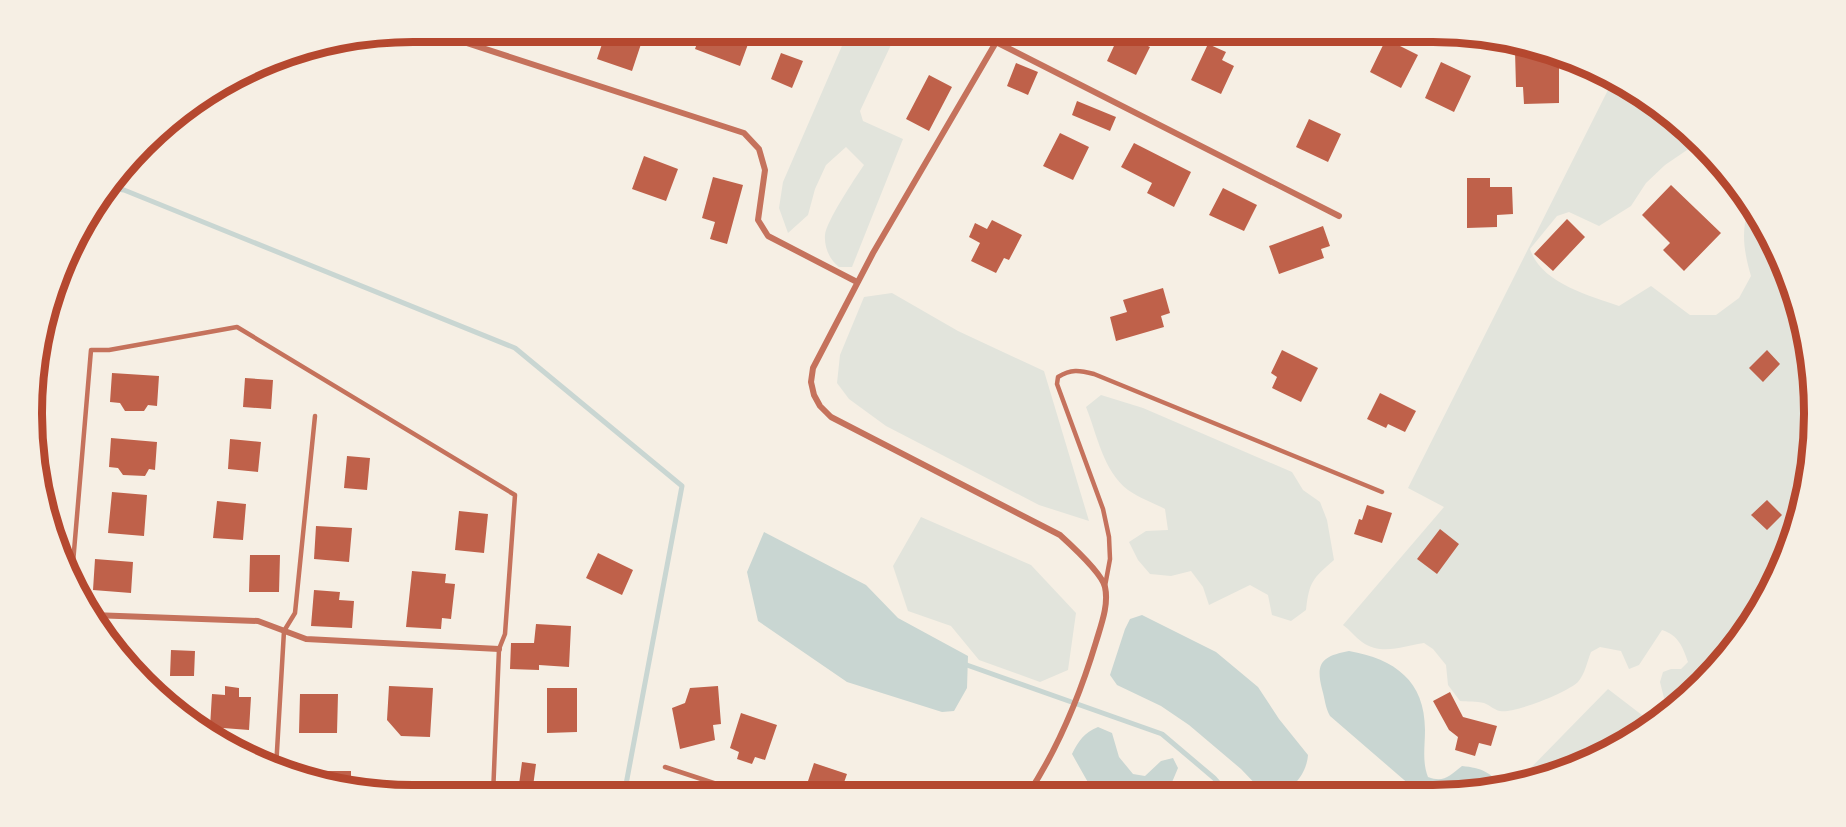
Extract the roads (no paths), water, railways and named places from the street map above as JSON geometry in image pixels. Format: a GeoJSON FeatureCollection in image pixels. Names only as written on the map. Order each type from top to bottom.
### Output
{"type":"FeatureCollection","features":[{"type":"Feature","properties":{"kind":"street"},"geometry":{"type":"LineString","coordinates":[[464,42],[744,133],[759,149],[765,170],[758,220],[768,236],[857,282]]}},
{"type":"Feature","properties":{"kind":"street"},"geometry":{"type":"LineString","coordinates":[[1034,785],[1045,768],[1082,688],[1104,615],[1105,586],[1082,555],[1060,535],[831,417],[820,406],[814,394],[813,368],[857,282],[996,42],[1339,216]]}},
{"type":"Feature","properties":{"kind":"street"},"geometry":{"type":"LineString","coordinates":[[102,615],[258,621],[306,639],[499,649]]}},
{"type":"Feature","properties":{"kind":"lane"},"geometry":{"type":"LineString","coordinates":[[73,563],[91,350],[109,350],[237,327],[515,495],[505,634],[499,649],[493,785]]}},
{"type":"Feature","properties":{"kind":"lane"},"geometry":{"type":"LineString","coordinates":[[1105,586],[1110,560],[1109,537],[1103,509],[1057,384],[1058,377],[1066,372],[1076,370],[1094,374],[1382,492]]}},
{"type":"Feature","properties":{"kind":"lane"},"geometry":{"type":"LineString","coordinates":[[277,759],[284,631],[295,613],[315,416]]}},
{"type":"Feature","properties":{"kind":"lane"},"geometry":{"type":"LineString","coordinates":[[665,767],[720,785]]}},
{"type":"Feature","properties":{"kind":"waterway"},"geometry":{"type":"LineString","coordinates":[[118,189],[515,348],[682,486],[626,785]]}},
{"type":"Feature","properties":{"kind":"waterway"},"geometry":{"type":"LineString","coordinates":[[964,664],[1162,734],[1220,785]]}}]}
